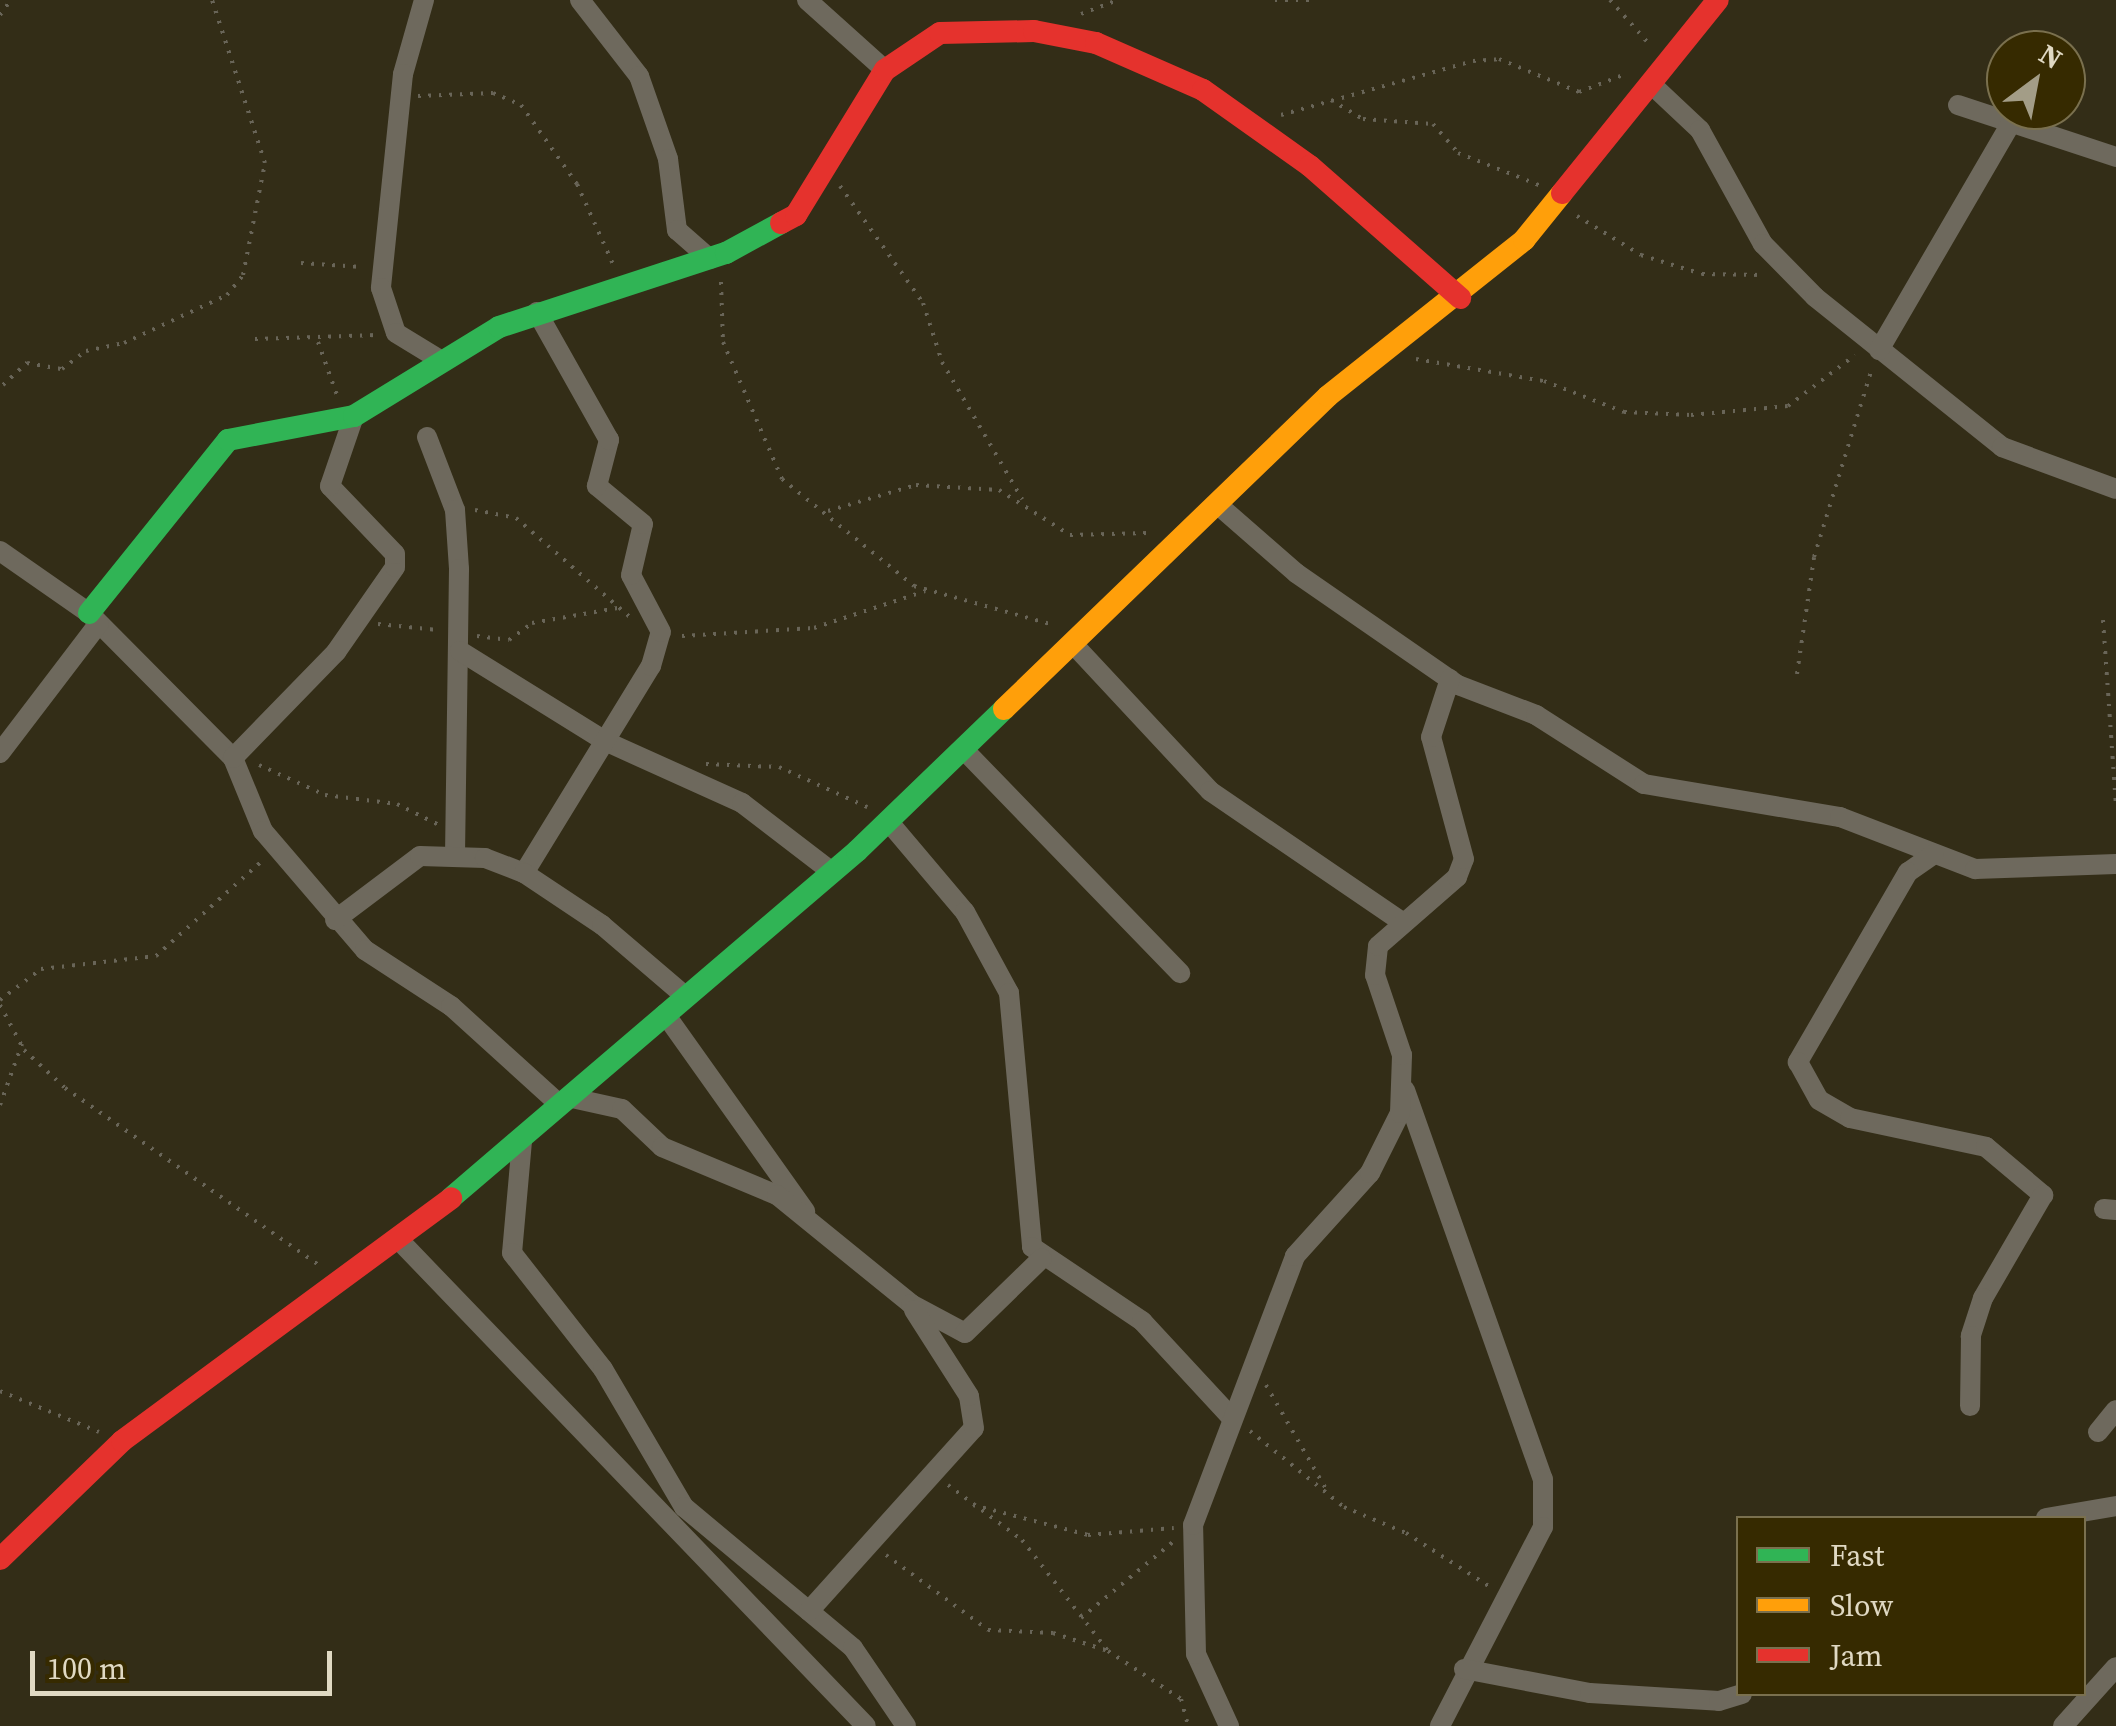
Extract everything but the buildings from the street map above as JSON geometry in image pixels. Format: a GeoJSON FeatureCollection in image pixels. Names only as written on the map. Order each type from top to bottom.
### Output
{"type":"FeatureCollection","features":[{"type":"Feature","properties":{"kind":"street"},"geometry":{"type":"LineString","coordinates":[[424,0],[403,96],[381,273],[396,332],[436,358]]}},
{"type":"Feature","properties":{"kind":"street"},"geometry":{"type":"LineString","coordinates":[[580,0],[639,76],[668,159],[677,230],[718,256]]}},
{"type":"Feature","properties":{"kind":"street"},"geometry":{"type":"LineString","coordinates":[[807,0],[885,70]]}},
{"type":"Feature","properties":{"kind":"street"},"geometry":{"type":"LineString","coordinates":[[0,1559],[122,1441],[398,1239],[522,1140],[966,752],[1217,504],[1383,355],[1460,298],[1559,198],[1642,77],[1672,58],[1718,0]]}},
{"type":"Feature","properties":{"kind":"street"},"geometry":{"type":"LineString","coordinates":[[0,753],[94,618],[228,440],[350,417],[436,358],[537,312],[718,256],[796,215],[829,168],[885,70],[940,33],[1034,30],[1138,59],[1258,126],[1460,298]]}},
{"type":"Feature","properties":{"kind":"street"},"geometry":{"type":"LineString","coordinates":[[1642,77],[1700,130],[1762,244],[1800,282],[1875,347],[2002,446],[2116,490]]}},
{"type":"Feature","properties":{"kind":"street"},"geometry":{"type":"LineString","coordinates":[[1958,105],[1986,117]]}},
{"type":"Feature","properties":{"kind":"street"},"geometry":{"type":"LineString","coordinates":[[1875,347],[2007,130]]}},
{"type":"Feature","properties":{"kind":"street"},"geometry":{"type":"LineString","coordinates":[[2020,130],[2116,157]]}},
{"type":"Feature","properties":{"kind":"street"},"geometry":{"type":"LineString","coordinates":[[524,872],[607,742],[661,632],[631,574],[643,524],[596,486],[609,440],[537,312]]}},
{"type":"Feature","properties":{"kind":"street"},"geometry":{"type":"LineString","coordinates":[[236,756],[356,626],[396,554],[330,486],[350,417]]}},
{"type":"Feature","properties":{"kind":"street"},"geometry":{"type":"LineString","coordinates":[[426,437],[455,510],[460,643],[454,843]]}},
{"type":"Feature","properties":{"kind":"street"},"geometry":{"type":"LineString","coordinates":[[1217,504],[1296,573],[1450,679],[1536,715],[1644,784],[1840,817],[1934,854],[2005,872],[2116,864]]}},
{"type":"Feature","properties":{"kind":"street"},"geometry":{"type":"LineString","coordinates":[[0,552],[94,618],[236,756],[274,846],[335,920],[451,1006],[566,1102],[622,1110],[662,1147],[806,1212]]}},
{"type":"Feature","properties":{"kind":"street"},"geometry":{"type":"LineString","coordinates":[[1082,640],[1210,791],[1399,920]]}},
{"type":"Feature","properties":{"kind":"street"},"geometry":{"type":"LineString","coordinates":[[460,643],[607,742],[742,803],[832,872]]}},
{"type":"Feature","properties":{"kind":"street"},"geometry":{"type":"LineString","coordinates":[[1440,1726],[1503,1591],[1543,1527],[1543,1479],[1405,1090],[1375,975],[1378,946],[1399,920],[1457,877],[1464,859],[1430,737],[1450,679]]}},
{"type":"Feature","properties":{"kind":"street"},"geometry":{"type":"LineString","coordinates":[[966,752],[1180,973]]}},
{"type":"Feature","properties":{"kind":"street"},"geometry":{"type":"LineString","coordinates":[[888,822],[965,912],[1008,993],[1024,1215],[1042,1258],[1142,1320],[1230,1416]]}},
{"type":"Feature","properties":{"kind":"street"},"geometry":{"type":"LineString","coordinates":[[335,920],[420,856],[454,843],[524,872],[685,996]]}},
{"type":"Feature","properties":{"kind":"street"},"geometry":{"type":"LineString","coordinates":[[1934,854],[1908,872],[1798,1062],[1819,1100],[1850,1118],[1986,1146],[2043,1196],[1983,1298],[1971,1336],[1970,1406]]}},
{"type":"Feature","properties":{"kind":"street"},"geometry":{"type":"LineString","coordinates":[[665,1014],[806,1212],[911,1304],[970,1396],[974,1428],[938,1477],[871,1542],[809,1611]]}},
{"type":"Feature","properties":{"kind":"street"},"geometry":{"type":"LineString","coordinates":[[1230,1726],[1196,1654],[1190,1592],[1194,1525],[1230,1416],[1295,1256],[1370,1173],[1405,1090]]}},
{"type":"Feature","properties":{"kind":"street"},"geometry":{"type":"LineString","coordinates":[[522,1140],[512,1253],[604,1369],[684,1507],[853,1648],[896,1722]]}},
{"type":"Feature","properties":{"kind":"street"},"geometry":{"type":"LineString","coordinates":[[398,1239],[866,1726]]}},
{"type":"Feature","properties":{"kind":"street"},"geometry":{"type":"LineString","coordinates":[[911,1304],[974,1333],[1042,1258]]}},
{"type":"Feature","properties":{"kind":"street"},"geometry":{"type":"LineString","coordinates":[[2098,1432],[2116,1410]]}},
{"type":"Feature","properties":{"kind":"street"},"geometry":{"type":"LineString","coordinates":[[2058,1516],[2116,1506]]}},
{"type":"Feature","properties":{"kind":"street"},"geometry":{"type":"LineString","coordinates":[[2063,1726],[2116,1667]]}},
{"type":"Feature","properties":{"kind":"street"},"geometry":{"type":"LineString","coordinates":[[1464,1669],[1590,1693],[1718,1702],[1736,1696]]}},
{"type":"Feature","properties":{"kind":"path"},"geometry":{"type":"LineString","coordinates":[[0,15],[11,0]]}},
{"type":"Feature","properties":{"kind":"path"},"geometry":{"type":"LineString","coordinates":[[4,385],[27,363],[62,369],[86,351],[124,343],[227,295],[243,276],[265,163],[212,0]]}},
{"type":"Feature","properties":{"kind":"path"},"geometry":{"type":"LineString","coordinates":[[1275,0],[1311,0]]}},
{"type":"Feature","properties":{"kind":"path"},"geometry":{"type":"LineString","coordinates":[[1610,0],[1662,61],[1672,58]]}},
{"type":"Feature","properties":{"kind":"path"},"geometry":{"type":"LineString","coordinates":[[1258,126],[1331,100],[1473,61],[1499,59],[1579,92],[1642,77]]}},
{"type":"Feature","properties":{"kind":"path"},"geometry":{"type":"LineString","coordinates":[[403,96],[493,94],[521,106],[577,184],[624,286]]}},
{"type":"Feature","properties":{"kind":"path"},"geometry":{"type":"LineString","coordinates":[[1331,100],[1363,119],[1433,124],[1458,153],[1559,198],[1641,255],[1702,274],[1800,282]]}},
{"type":"Feature","properties":{"kind":"path"},"geometry":{"type":"LineString","coordinates":[[829,168],[923,304],[942,362],[1022,500],[1070,535],[1188,534]]}},
{"type":"Feature","properties":{"kind":"path"},"geometry":{"type":"LineString","coordinates":[[718,256],[718,304],[745,401],[782,479],[925,592],[1082,640]]}},
{"type":"Feature","properties":{"kind":"path"},"geometry":{"type":"LineString","coordinates":[[302,264],[381,273]]}},
{"type":"Feature","properties":{"kind":"path"},"geometry":{"type":"LineString","coordinates":[[255,339],[318,342],[396,332]]}},
{"type":"Feature","properties":{"kind":"path"},"geometry":{"type":"LineString","coordinates":[[318,342],[350,417]]}},
{"type":"Feature","properties":{"kind":"path"},"geometry":{"type":"LineString","coordinates":[[1383,355],[1544,380],[1624,412],[1690,415],[1788,406],[1875,347]]}},
{"type":"Feature","properties":{"kind":"path"},"geometry":{"type":"LineString","coordinates":[[1797,674],[1814,557],[1875,347]]}},
{"type":"Feature","properties":{"kind":"path"},"geometry":{"type":"LineString","coordinates":[[827,512],[916,485],[1022,500]]}},
{"type":"Feature","properties":{"kind":"path"},"geometry":{"type":"LineString","coordinates":[[455,510],[516,518],[618,608],[661,632],[814,628],[925,592]]}},
{"type":"Feature","properties":{"kind":"path"},"geometry":{"type":"LineString","coordinates":[[356,626],[460,643],[509,640],[532,623],[618,608]]}},
{"type":"Feature","properties":{"kind":"path"},"geometry":{"type":"LineString","coordinates":[[2102,620],[2116,804]]}},
{"type":"Feature","properties":{"kind":"path"},"geometry":{"type":"LineString","coordinates":[[236,756],[308,789],[398,804],[454,843]]}},
{"type":"Feature","properties":{"kind":"path"},"geometry":{"type":"LineString","coordinates":[[666,769],[780,767],[839,789],[888,822]]}},
{"type":"Feature","properties":{"kind":"path"},"geometry":{"type":"LineString","coordinates":[[274,846],[156,956],[41,969],[0,1002],[23,1042],[64,1088],[339,1280]]}},
{"type":"Feature","properties":{"kind":"path"},"geometry":{"type":"LineString","coordinates":[[0,1106],[23,1042]]}},
{"type":"Feature","properties":{"kind":"path"},"geometry":{"type":"LineString","coordinates":[[1255,1353],[1328,1494]]}},
{"type":"Feature","properties":{"kind":"path"},"geometry":{"type":"LineString","coordinates":[[0,1390],[122,1441]]}},
{"type":"Feature","properties":{"kind":"path"},"geometry":{"type":"LineString","coordinates":[[1230,1416],[1328,1494],[1503,1591]]}},
{"type":"Feature","properties":{"kind":"path"},"geometry":{"type":"LineString","coordinates":[[938,1477],[1022,1540],[1108,1651]]}},
{"type":"Feature","properties":{"kind":"path"},"geometry":{"type":"LineString","coordinates":[[972,1505],[1088,1536],[1184,1526],[1148,1571],[1081,1618]]}},
{"type":"Feature","properties":{"kind":"path"},"geometry":{"type":"LineString","coordinates":[[871,1542],[940,1604],[988,1630],[1054,1633],[1108,1651],[1181,1699],[1188,1726]]}},
{"type":"Feature","properties":{"kind":"traffic: fast"},"geometry":{"type":"LineString","coordinates":[[89,613],[228,440],[354,416],[499,327],[726,253],[781,223]]}},
{"type":"Feature","properties":{"kind":"traffic: fast"},"geometry":{"type":"LineString","coordinates":[[451,1198],[857,851],[1004,709]]}},
{"type":"Feature","properties":{"kind":"traffic: slow"},"geometry":{"type":"LineString","coordinates":[[1004,709],[1328,396],[1524,240],[1562,193]]}},
{"type":"Feature","properties":{"kind":"traffic: jam"},"geometry":{"type":"LineString","coordinates":[[1562,193],[1718,0]]}},
{"type":"Feature","properties":{"kind":"traffic: jam"},"geometry":{"type":"LineString","coordinates":[[781,223],[796,215],[885,70],[940,33],[1034,31],[1096,43],[1203,90],[1310,166],[1460,298]]}},
{"type":"Feature","properties":{"kind":"traffic: jam"},"geometry":{"type":"LineString","coordinates":[[0,1559],[122,1441],[451,1198]]}}]}
